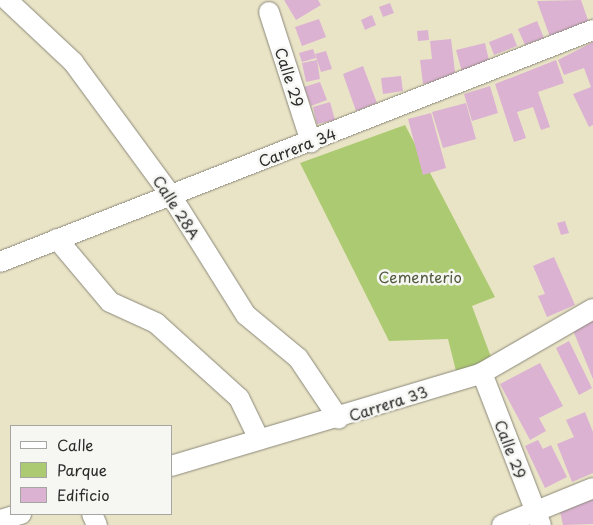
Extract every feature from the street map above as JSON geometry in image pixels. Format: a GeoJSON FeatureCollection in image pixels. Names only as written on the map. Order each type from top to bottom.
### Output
{"type":"FeatureCollection","features":[{"type":"Feature","properties":{"kind":"street","name":"Calle 28A"},"geometry":{"type":"LineString","coordinates":[[10,1],[73,62],[170,194],[246,315],[298,358],[339,419]]}},
{"type":"Feature","properties":{"kind":"street","name":"Calle 29"},"geometry":{"type":"LineString","coordinates":[[269,12],[311,142]]}},
{"type":"Feature","properties":{"kind":"street","name":"Carrera 34"},"geometry":{"type":"LineString","coordinates":[[0,262],[170,194],[311,142],[593,30]]}},
{"type":"Feature","properties":{"kind":"street"},"geometry":{"type":"LineString","coordinates":[[57,239],[110,302],[156,323],[239,398],[259,439]]}},
{"type":"Feature","properties":{"kind":"street","name":"Carrera 33"},"geometry":{"type":"LineString","coordinates":[[172,466],[259,439],[339,419],[482,373],[593,309]]}},
{"type":"Feature","properties":{"kind":"street","name":"Calle 29"},"geometry":{"type":"LineString","coordinates":[[482,373],[538,518]]}},
{"type":"Feature","properties":{"kind":"street"},"geometry":{"type":"LineString","coordinates":[[502,525],[538,518],[593,488]]}},
{"type":"Feature","properties":{"kind":"street"},"geometry":{"type":"LineString","coordinates":[[0,520],[18,515]]}},
{"type":"Feature","properties":{"kind":"green space","name":"Cementerio"},"geometry":{"type":"Polygon","coordinates":[[[405,125],[495,297],[472,306],[491,357],[458,379],[448,339],[389,341],[300,163],[405,125]]]}},
{"type":"Feature","properties":{"kind":"building"},"geometry":{"type":"Polygon","coordinates":[[[284,0],[318,0],[321,5],[296,20],[284,0]]]}},
{"type":"Feature","properties":{"kind":"building"},"geometry":{"type":"Polygon","coordinates":[[[581,0],[589,23],[550,37],[537,1],[581,0]]]}},
{"type":"Feature","properties":{"kind":"building"},"geometry":{"type":"Polygon","coordinates":[[[390,3],[394,13],[383,17],[379,7],[390,3]]]}},
{"type":"Feature","properties":{"kind":"building"},"geometry":{"type":"Polygon","coordinates":[[[372,15],[376,25],[365,30],[361,20],[372,15]]]}},
{"type":"Feature","properties":{"kind":"building"},"geometry":{"type":"Polygon","coordinates":[[[319,19],[326,37],[302,46],[295,27],[319,19]]]}},
{"type":"Feature","properties":{"kind":"building"},"geometry":{"type":"Polygon","coordinates":[[[537,21],[544,38],[525,45],[518,29],[537,21]]]}},
{"type":"Feature","properties":{"kind":"building"},"geometry":{"type":"Polygon","coordinates":[[[428,30],[429,40],[418,41],[417,31],[428,30]]]}},
{"type":"Feature","properties":{"kind":"building"},"geometry":{"type":"Polygon","coordinates":[[[512,33],[517,46],[494,55],[489,42],[512,33]]]}},
{"type":"Feature","properties":{"kind":"building"},"geometry":{"type":"Polygon","coordinates":[[[451,39],[456,80],[423,84],[420,60],[432,59],[430,41],[451,39]]]}},
{"type":"Feature","properties":{"kind":"building"},"geometry":{"type":"Polygon","coordinates":[[[593,42],[593,125],[589,127],[573,94],[591,87],[584,68],[564,75],[558,60],[593,42]]]}},
{"type":"Feature","properties":{"kind":"building"},"geometry":{"type":"Polygon","coordinates":[[[485,43],[490,65],[462,72],[456,50],[485,43]]]}},
{"type":"Feature","properties":{"kind":"building"},"geometry":{"type":"Polygon","coordinates":[[[313,49],[316,58],[302,62],[299,53],[313,49]]]}},
{"type":"Feature","properties":{"kind":"building"},"geometry":{"type":"Polygon","coordinates":[[[326,51],[332,69],[321,72],[315,54],[326,51]]]}},
{"type":"Feature","properties":{"kind":"building"},"geometry":{"type":"Polygon","coordinates":[[[317,60],[320,79],[306,82],[302,63],[317,60]]]}},
{"type":"Feature","properties":{"kind":"building"},"geometry":{"type":"Polygon","coordinates":[[[556,60],[564,83],[538,92],[550,127],[541,130],[533,107],[517,112],[526,138],[514,142],[495,84],[556,60]]]}},
{"type":"Feature","properties":{"kind":"building"},"geometry":{"type":"Polygon","coordinates":[[[363,66],[377,103],[356,111],[343,74],[363,66]]]}},
{"type":"Feature","properties":{"kind":"building"},"geometry":{"type":"Polygon","coordinates":[[[401,76],[403,91],[383,94],[381,78],[401,76]]]}},
{"type":"Feature","properties":{"kind":"building"},"geometry":{"type":"Polygon","coordinates":[[[320,82],[327,100],[311,106],[304,87],[320,82]]]}},
{"type":"Feature","properties":{"kind":"building"},"geometry":{"type":"Polygon","coordinates":[[[490,86],[498,113],[472,121],[464,94],[490,86]]]}},
{"type":"Feature","properties":{"kind":"building"},"geometry":{"type":"Polygon","coordinates":[[[330,102],[335,120],[317,124],[313,107],[330,102]]]}},
{"type":"Feature","properties":{"kind":"building"},"geometry":{"type":"Polygon","coordinates":[[[466,103],[476,139],[443,148],[432,112],[466,103]]]}},
{"type":"Feature","properties":{"kind":"building"},"geometry":{"type":"Polygon","coordinates":[[[431,113],[446,168],[423,175],[408,119],[431,113]]]}},
{"type":"Feature","properties":{"kind":"building"},"geometry":{"type":"Polygon","coordinates":[[[565,221],[569,233],[561,235],[557,223],[565,221]]]}},
{"type":"Feature","properties":{"kind":"building"},"geometry":{"type":"Polygon","coordinates":[[[554,257],[575,305],[547,317],[538,296],[545,294],[533,266],[554,257]]]}},
{"type":"Feature","properties":{"kind":"building"},"geometry":{"type":"Polygon","coordinates":[[[593,319],[593,379],[572,328],[593,319]]]}},
{"type":"Feature","properties":{"kind":"building"},"geometry":{"type":"Polygon","coordinates":[[[569,341],[592,388],[579,395],[556,348],[569,341]]]}},
{"type":"Feature","properties":{"kind":"building"},"geometry":{"type":"Polygon","coordinates":[[[540,363],[563,406],[539,418],[546,431],[530,440],[500,384],[540,363]]]}},
{"type":"Feature","properties":{"kind":"building"},"geometry":{"type":"Polygon","coordinates":[[[585,412],[593,432],[593,473],[572,482],[557,444],[574,437],[566,420],[585,412]]]}},
{"type":"Feature","properties":{"kind":"building"},"geometry":{"type":"Polygon","coordinates":[[[538,440],[543,449],[551,445],[567,477],[545,488],[525,446],[538,440]]]}},
{"type":"Feature","properties":{"kind":"building"},"geometry":{"type":"Polygon","coordinates":[[[593,499],[593,524],[563,525],[559,507],[593,499]]]}}]}
